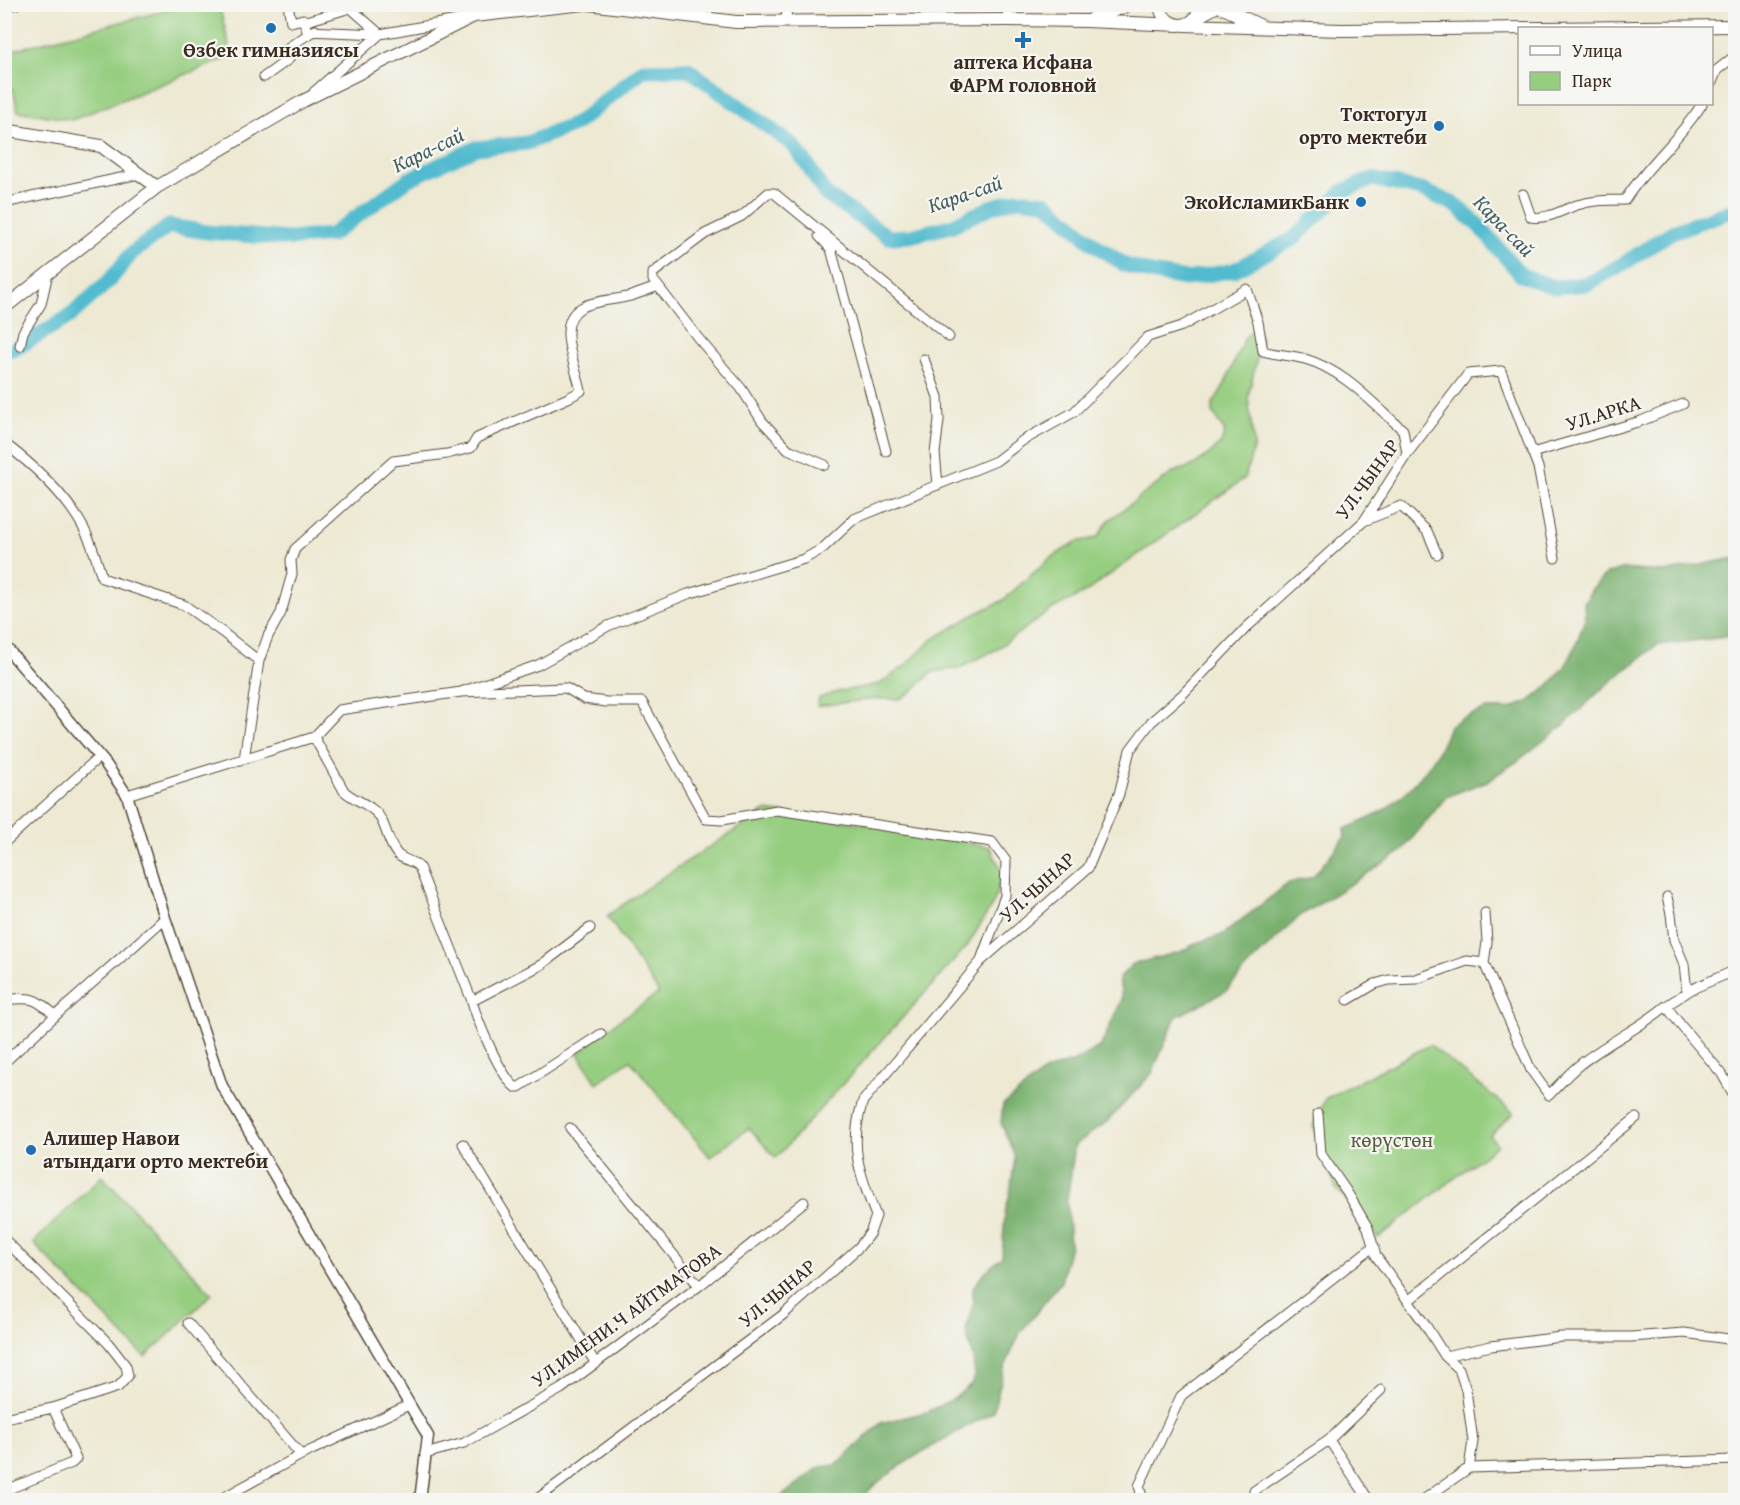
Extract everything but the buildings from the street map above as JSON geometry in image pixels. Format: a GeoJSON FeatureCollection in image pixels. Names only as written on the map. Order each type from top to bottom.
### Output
{"type":"FeatureCollection","features":[{"type":"Feature","properties":{"kind":"main road"},"geometry":{"type":"LineString","coordinates":[[4,308],[157,187],[303,101],[474,16],[584,4]]}},
{"type":"Feature","properties":{"kind":"main road"},"geometry":{"type":"LineString","coordinates":[[589,4],[736,22],[1008,20],[1185,24],[1268,29],[1518,28]]}},
{"type":"Feature","properties":{"kind":"main road"},"geometry":{"type":"LineString","coordinates":[[1086,21],[1131,4]]}},
{"type":"Feature","properties":{"kind":"main road"},"geometry":{"type":"LineString","coordinates":[[1160,4],[1166,20],[1185,24]]}},
{"type":"Feature","properties":{"kind":"main road"},"geometry":{"type":"LineString","coordinates":[[1185,24],[1198,13],[1200,4]]}},
{"type":"Feature","properties":{"kind":"main road"},"geometry":{"type":"LineString","coordinates":[[1219,5],[1268,29]]}},
{"type":"Feature","properties":{"kind":"main road"},"geometry":{"type":"LineString","coordinates":[[1638,27],[1736,26]]}},
{"type":"Feature","properties":{"kind":"main road"},"geometry":{"type":"LineString","coordinates":[[4,130],[101,146],[157,187]]}},
{"type":"Feature","properties":{"kind":"street"},"geometry":{"type":"LineString","coordinates":[[4,7],[17,4]]}},
{"type":"Feature","properties":{"kind":"street"},"geometry":{"type":"LineString","coordinates":[[288,4],[291,22],[303,19],[307,31],[380,34],[474,16]]}},
{"type":"Feature","properties":{"kind":"street"},"geometry":{"type":"LineString","coordinates":[[786,22],[787,4]]}},
{"type":"Feature","properties":{"kind":"street"},"geometry":{"type":"LineString","coordinates":[[1008,4],[1008,20]]}},
{"type":"Feature","properties":{"kind":"street"},"geometry":{"type":"LineString","coordinates":[[1185,24],[1219,5]]}},
{"type":"Feature","properties":{"kind":"street"},"geometry":{"type":"LineString","coordinates":[[304,22],[348,6],[380,34]]}},
{"type":"Feature","properties":{"kind":"street"},"geometry":{"type":"LineString","coordinates":[[264,77],[289,59],[284,50],[315,30]]}},
{"type":"Feature","properties":{"kind":"street"},"geometry":{"type":"LineString","coordinates":[[303,101],[380,34]]}},
{"type":"Feature","properties":{"kind":"street"},"geometry":{"type":"LineString","coordinates":[[1713,80],[1717,70],[1736,55]]}},
{"type":"Feature","properties":{"kind":"street"},"geometry":{"type":"LineString","coordinates":[[1523,194],[1531,217],[1539,219],[1578,205],[1603,200],[1625,201],[1648,167],[1683,132],[1701,105]]}},
{"type":"Feature","properties":{"kind":"street"},"geometry":{"type":"LineString","coordinates":[[4,203],[139,174]]}},
{"type":"Feature","properties":{"kind":"street"},"geometry":{"type":"LineString","coordinates":[[825,465],[788,449],[762,421],[741,388],[653,280],[653,273],[705,234],[742,216],[768,193],[774,193],[949,337]]}},
{"type":"Feature","properties":{"kind":"street"},"geometry":{"type":"LineString","coordinates":[[774,193],[800,216],[831,249],[886,451]]}},
{"type":"Feature","properties":{"kind":"street"},"geometry":{"type":"LineString","coordinates":[[20,346],[23,332],[41,304],[48,273]]}},
{"type":"Feature","properties":{"kind":"street"},"geometry":{"type":"LineString","coordinates":[[244,759],[259,660],[280,613],[292,574],[291,560],[295,549],[393,461],[447,454],[471,448],[477,438],[581,391],[568,336],[570,321],[578,309],[597,301],[630,296],[658,286]]}},
{"type":"Feature","properties":{"kind":"street"},"geometry":{"type":"LineString","coordinates":[[461,692],[538,665],[608,626],[678,598],[804,559],[822,549],[855,519],[996,461],[1022,441],[1074,412],[1148,337],[1182,326],[1247,289],[1258,322],[1263,351],[1279,356],[1304,358],[1339,373],[1403,430],[1407,454]]}},
{"type":"Feature","properties":{"kind":"street"},"geometry":{"type":"LineString","coordinates":[[924,359],[938,397],[939,420],[935,453],[938,485]]}},
{"type":"Feature","properties":{"kind":"street","name":"УЛ.ЧЫНАР"},"geometry":{"type":"LineString","coordinates":[[536,1500],[784,1314],[859,1247],[870,1233],[876,1216],[856,1153],[856,1122],[863,1101],[981,961],[1088,868],[1119,794],[1130,750],[1151,722],[1181,696],[1246,628],[1364,521],[1407,454],[1468,374],[1501,371],[1538,467],[1554,558]]}},
{"type":"Feature","properties":{"kind":"street","name":"УЛ.АРКА"},"geometry":{"type":"LineString","coordinates":[[1532,453],[1641,421],[1683,404]]}},
{"type":"Feature","properties":{"kind":"street"},"geometry":{"type":"LineString","coordinates":[[4,443],[60,492],[88,536],[102,578],[184,605],[259,660]]}},
{"type":"Feature","properties":{"kind":"street"},"geometry":{"type":"LineString","coordinates":[[1364,521],[1401,506],[1427,531],[1437,554]]}},
{"type":"Feature","properties":{"kind":"street"},"geometry":{"type":"LineString","coordinates":[[4,645],[99,757],[127,795],[165,918],[222,1086],[428,1436],[420,1500]]}},
{"type":"Feature","properties":{"kind":"street"},"geometry":{"type":"LineString","coordinates":[[127,795],[314,737],[339,710],[461,692],[566,688],[584,699],[606,702],[642,702],[706,819],[722,820],[777,810],[992,843],[1006,861],[1005,896],[981,961]]}},
{"type":"Feature","properties":{"kind":"street"},"geometry":{"type":"LineString","coordinates":[[314,737],[344,791],[351,798],[373,809],[398,855],[414,862],[419,867],[472,1001],[509,1081],[515,1087],[519,1087],[601,1034]]}},
{"type":"Feature","properties":{"kind":"street"},"geometry":{"type":"LineString","coordinates":[[4,843],[99,757]]}},
{"type":"Feature","properties":{"kind":"street"},"geometry":{"type":"LineString","coordinates":[[1667,897],[1674,940],[1684,964],[1687,992]]}},
{"type":"Feature","properties":{"kind":"street"},"geometry":{"type":"LineString","coordinates":[[1485,913],[1487,942],[1484,963],[1531,1070],[1549,1095],[1577,1066],[1650,1020],[1666,1006],[1687,992],[1736,970]]}},
{"type":"Feature","properties":{"kind":"street"},"geometry":{"type":"LineString","coordinates":[[4,1063],[165,918]]}},
{"type":"Feature","properties":{"kind":"street"},"geometry":{"type":"LineString","coordinates":[[472,1001],[540,964],[590,928]]}},
{"type":"Feature","properties":{"kind":"street"},"geometry":{"type":"LineString","coordinates":[[1348,1000],[1375,984],[1389,980],[1416,980],[1467,962],[1484,963]]}},
{"type":"Feature","properties":{"kind":"street"},"geometry":{"type":"LineString","coordinates":[[4,1000],[29,998],[40,1003],[55,1015]]}},
{"type":"Feature","properties":{"kind":"street"},"geometry":{"type":"LineString","coordinates":[[1666,1006],[1722,1074],[1736,1099]]}},
{"type":"Feature","properties":{"kind":"street"},"geometry":{"type":"LineString","coordinates":[[1318,1114],[1321,1154],[1368,1228],[1376,1256],[1445,1356],[1459,1370],[1466,1390],[1473,1441],[1469,1468]]}},
{"type":"Feature","properties":{"kind":"street"},"geometry":{"type":"LineString","coordinates":[[1408,1301],[1636,1118]]}},
{"type":"Feature","properties":{"kind":"street"},"geometry":{"type":"LineString","coordinates":[[570,1128],[699,1286]]}},
{"type":"Feature","properties":{"kind":"street"},"geometry":{"type":"LineString","coordinates":[[463,1144],[596,1364]]}},
{"type":"Feature","properties":{"kind":"street","name":"УЛ.ИМЕНИ.Ч АЙТМАТОВА"},"geometry":{"type":"LineString","coordinates":[[425,1454],[464,1443],[561,1389],[699,1286],[804,1202]]}},
{"type":"Feature","properties":{"kind":"street"},"geometry":{"type":"LineString","coordinates":[[4,1239],[108,1343],[126,1366],[128,1376],[118,1387],[53,1408],[4,1418]]}},
{"type":"Feature","properties":{"kind":"street"},"geometry":{"type":"LineString","coordinates":[[1143,1500],[1139,1486],[1180,1396],[1374,1246]]}},
{"type":"Feature","properties":{"kind":"street"},"geometry":{"type":"LineString","coordinates":[[4,1255],[12,1247]]}},
{"type":"Feature","properties":{"kind":"street"},"geometry":{"type":"LineString","coordinates":[[188,1323],[301,1455]]}},
{"type":"Feature","properties":{"kind":"street"},"geometry":{"type":"LineString","coordinates":[[1445,1356],[1491,1346],[1561,1337],[1631,1337],[1684,1333],[1736,1340]]}},
{"type":"Feature","properties":{"kind":"street"},"geometry":{"type":"LineString","coordinates":[[1254,1491],[1329,1440],[1382,1390]]}},
{"type":"Feature","properties":{"kind":"street"},"geometry":{"type":"LineString","coordinates":[[219,1500],[301,1455],[409,1405]]}},
{"type":"Feature","properties":{"kind":"street"},"geometry":{"type":"LineString","coordinates":[[4,1491],[72,1463],[76,1459],[53,1408]]}},
{"type":"Feature","properties":{"kind":"street"},"geometry":{"type":"LineString","coordinates":[[1329,1440],[1369,1500]]}},
{"type":"Feature","properties":{"kind":"street"},"geometry":{"type":"LineString","coordinates":[[1423,1500],[1469,1468],[1736,1460]]}},
{"type":"Feature","properties":{"kind":"green space"},"geometry":{"type":"Polygon","coordinates":[[[190,4],[219,5],[232,56],[72,120],[18,111],[13,89],[5,90],[5,52],[190,4]]]}},
{"type":"Feature","properties":{"kind":"green space"},"geometry":{"type":"Polygon","coordinates":[[[1256,327],[1261,341],[1248,397],[1254,446],[1245,478],[1084,593],[1054,608],[995,650],[958,669],[933,672],[900,699],[873,699],[817,706],[819,698],[837,692],[880,684],[906,665],[933,639],[1002,601],[1049,559],[1076,542],[1097,538],[1109,520],[1174,472],[1192,466],[1208,455],[1221,443],[1225,432],[1213,413],[1213,403],[1223,388],[1245,337],[1256,327]]]}},
{"type":"Feature","properties":{"kind":"green space"},"geometry":{"type":"Polygon","coordinates":[[[1735,558],[1735,636],[1657,645],[1604,687],[1564,725],[1515,763],[1487,781],[1446,797],[1401,852],[1300,916],[1252,962],[1226,991],[1176,1017],[1152,1073],[1108,1121],[1075,1145],[1067,1201],[1070,1245],[1061,1282],[1020,1333],[1004,1369],[993,1412],[902,1465],[870,1489],[862,1500],[777,1500],[814,1471],[821,1467],[836,1465],[881,1423],[927,1412],[955,1398],[972,1383],[975,1376],[966,1331],[973,1304],[973,1287],[1002,1257],[1005,1212],[1015,1157],[1001,1123],[1003,1105],[1045,1071],[1075,1061],[1101,1046],[1122,999],[1119,978],[1133,964],[1180,952],[1197,943],[1222,935],[1289,883],[1313,877],[1345,837],[1345,829],[1388,807],[1420,777],[1437,753],[1449,726],[1487,709],[1508,709],[1528,702],[1549,685],[1564,668],[1573,652],[1585,620],[1584,603],[1592,589],[1606,574],[1621,569],[1664,572],[1735,558]]]}},
{"type":"Feature","properties":{"kind":"green space"},"geometry":{"type":"Polygon","coordinates":[[[765,811],[883,826],[990,847],[1002,871],[994,902],[968,945],[776,1158],[749,1128],[710,1157],[630,1060],[597,1083],[578,1054],[618,1021],[659,993],[607,916],[765,811]]]}},
{"type":"Feature","properties":{"kind":"green space","name":"көрүстөн"},"geometry":{"type":"Polygon","coordinates":[[[1430,1045],[1514,1113],[1490,1135],[1497,1145],[1378,1238],[1335,1187],[1313,1125],[1326,1098],[1430,1045]]]}},
{"type":"Feature","properties":{"kind":"green space"},"geometry":{"type":"Polygon","coordinates":[[[102,1176],[212,1294],[145,1357],[33,1243],[102,1176]]]}},
{"type":"Feature","properties":{"kind":"waterway","name":"Кара-сай"},"geometry":{"type":"LineString","coordinates":[[4,351],[15,349],[70,316],[109,281],[132,253],[169,226],[207,232],[288,239],[331,235],[409,179],[476,148],[527,143],[576,124],[643,70],[688,69],[793,145],[825,194],[889,237],[910,236],[951,226],[991,207],[1017,199],[1046,202],[1094,244],[1125,265],[1151,273],[1186,279],[1234,270],[1293,239],[1343,191],[1373,179],[1421,190],[1454,204],[1478,225],[1521,275],[1554,287],[1587,284],[1672,232],[1736,209]]}},
{"type":"Feature","properties":{"kind":"place","name":"Өзбек гимназиясы"},"geometry":{"type":"Point","coordinates":[271,28]}},
{"type":"Feature","properties":{"kind":"place","name":"аптека Исфана ФАРМ головной"},"geometry":{"type":"Point","coordinates":[1023,40]}},
{"type":"Feature","properties":{"kind":"place","name":"Токтогул орто мектеби"},"geometry":{"type":"Point","coordinates":[1439,126]}},
{"type":"Feature","properties":{"kind":"place","name":"ЭкоИсламикБанк"},"geometry":{"type":"Point","coordinates":[1361,202]}},
{"type":"Feature","properties":{"kind":"place","name":"Алишер Навои атындаги орто мектеби"},"geometry":{"type":"Point","coordinates":[31,1150]}}]}
